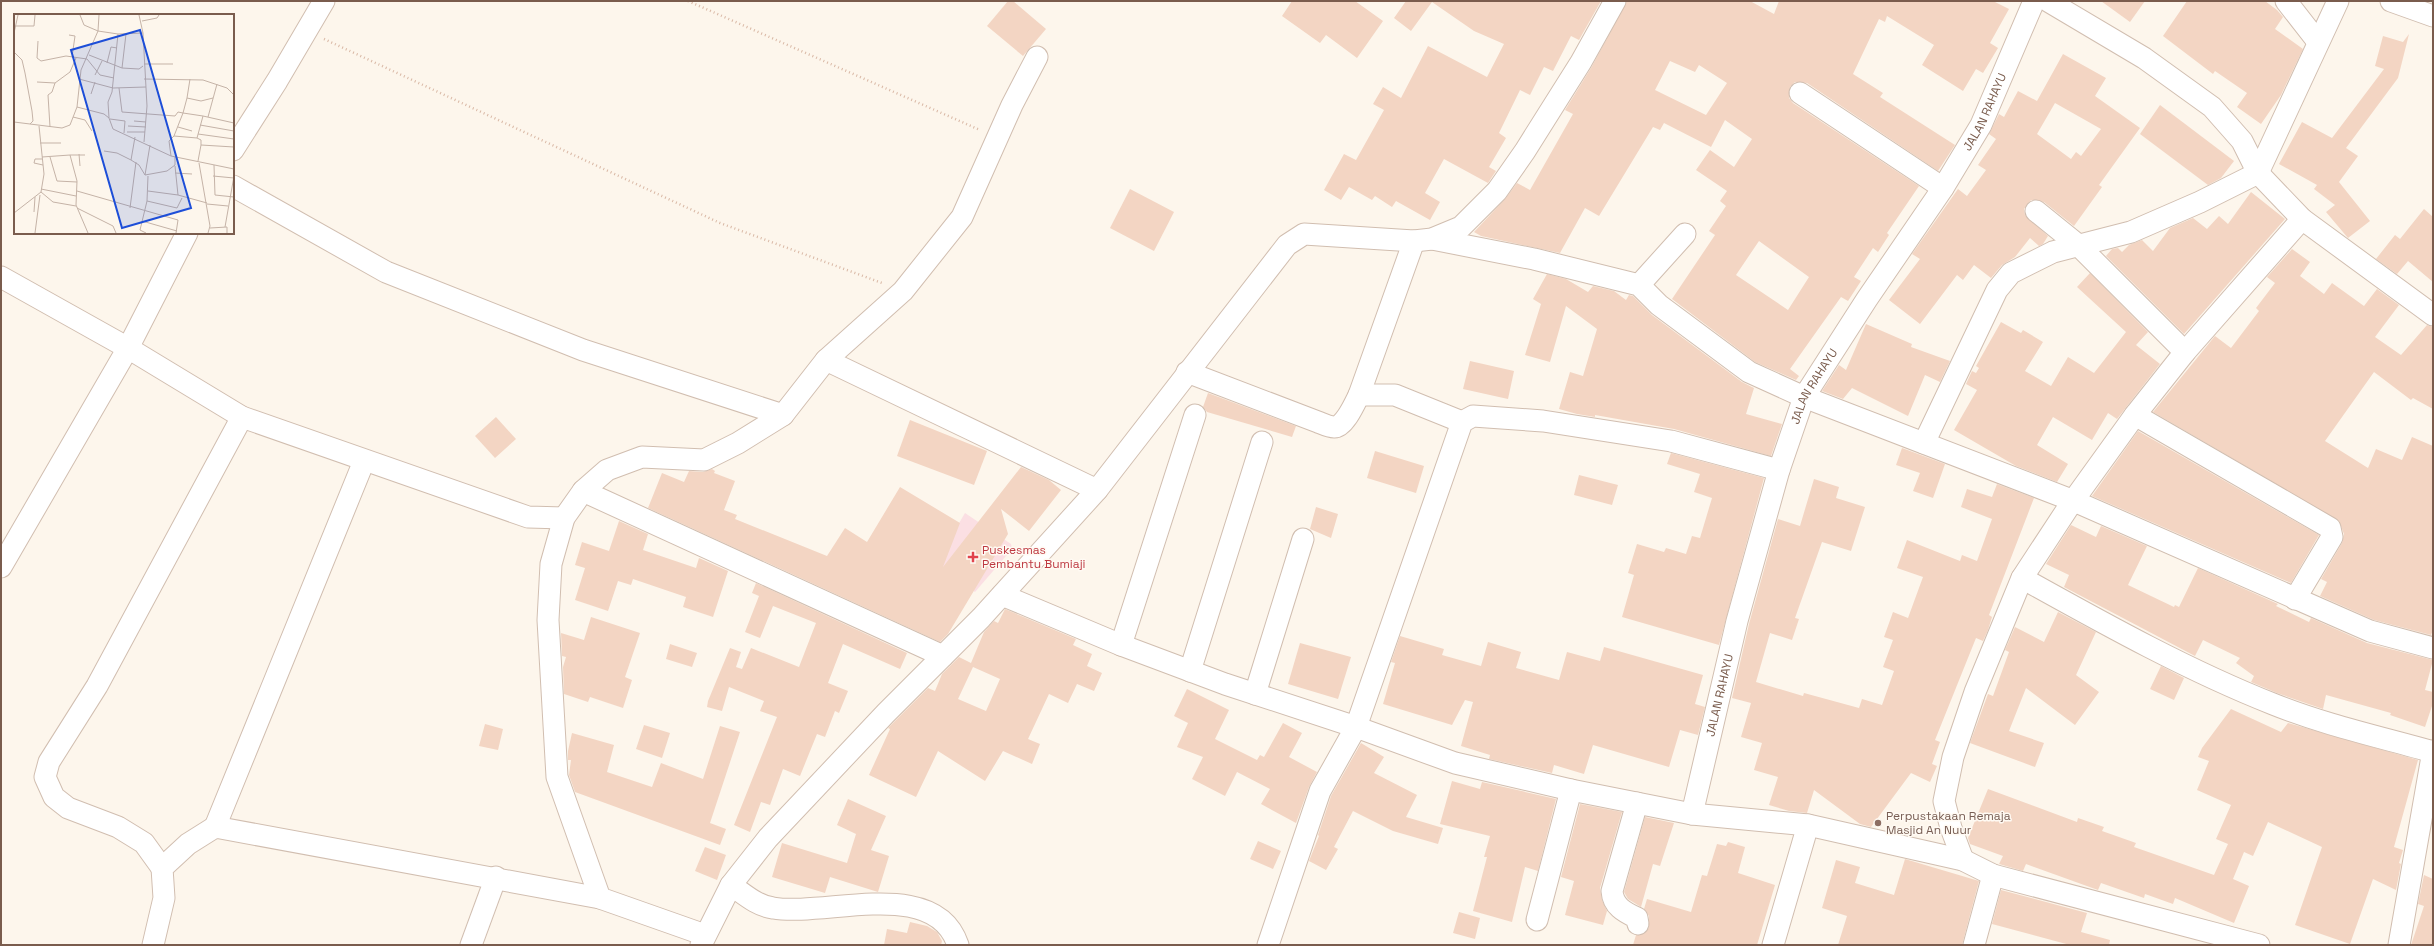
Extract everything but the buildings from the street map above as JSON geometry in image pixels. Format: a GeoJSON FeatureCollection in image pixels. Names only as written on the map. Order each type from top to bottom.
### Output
{"type":"FeatureCollection","features":[{"type":"Feature","properties":{"kind":"street"},"geometry":{"type":"LineString","coordinates":[[234,148],[277,81],[324,1]]}},
{"type":"Feature","properties":{"kind":"street"},"geometry":{"type":"LineString","coordinates":[[1186,372],[1334,428],[1348,416],[1359,395],[1423,240],[1461,227],[1497,191],[1581,62],[1615,1]]}},
{"type":"Feature","properties":{"kind":"street","name":"JALAN RAHAYU"},"geometry":{"type":"LineString","coordinates":[[1692,814],[1737,621],[1779,470],[1804,396],[1867,299],[1943,188],[1981,125],[2034,1]]}},
{"type":"Feature","properties":{"kind":"street"},"geometry":{"type":"LineString","coordinates":[[2048,1],[2144,58],[2212,107],[2242,141],[2258,173],[2302,219],[2433,315]]}},
{"type":"Feature","properties":{"kind":"street"},"geometry":{"type":"LineString","coordinates":[[2286,1],[2318,42]]}},
{"type":"Feature","properties":{"kind":"street"},"geometry":{"type":"LineString","coordinates":[[1924,443],[1983,318],[2004,280],[2011,273],[2053,252],[2131,232],[2200,202],[2258,173],[2338,1]]}},
{"type":"Feature","properties":{"kind":"street"},"geometry":{"type":"LineString","coordinates":[[2391,1],[2433,16]]}},
{"type":"Feature","properties":{"kind":"street"},"geometry":{"type":"LineString","coordinates":[[600,898],[557,777],[548,620],[551,564],[564,518],[583,491],[607,470],[642,457],[704,460],[738,443],[783,415],[826,360],[903,292],[962,217],[1012,105],[1037,57]]}},
{"type":"Feature","properties":{"kind":"street"},"geometry":{"type":"LineString","coordinates":[[1800,93],[1943,188]]}},
{"type":"Feature","properties":{"kind":"street"},"geometry":{"type":"LineString","coordinates":[[234,187],[386,272],[583,350],[783,415]]}},
{"type":"Feature","properties":{"kind":"street"},"geometry":{"type":"LineString","coordinates":[[2036,211],[2078,245],[2185,352]]}},
{"type":"Feature","properties":{"kind":"street"},"geometry":{"type":"LineString","coordinates":[[1963,860],[1951,828],[1944,800],[1953,757],[1974,692],[2022,578],[2135,415],[2185,352],[2302,219]]}},
{"type":"Feature","properties":{"kind":"street"},"geometry":{"type":"LineString","coordinates":[[1,567],[128,348],[186,234]]}},
{"type":"Feature","properties":{"kind":"street"},"geometry":{"type":"LineString","coordinates":[[215,827],[496,877],[600,898],[703,940],[731,885],[768,838],[1002,595],[1097,490],[1186,372],[1277,256],[1294,240],[1304,234],[1423,240],[1534,259],[1638,285],[1659,305],[1749,372],[1804,396],[2074,501],[2370,631],[2433,648]]}},
{"type":"Feature","properties":{"kind":"street"},"geometry":{"type":"LineString","coordinates":[[1638,285],[1685,234]]}},
{"type":"Feature","properties":{"kind":"street"},"geometry":{"type":"LineString","coordinates":[[4,285],[128,348],[242,417],[528,518],[564,518]]}},
{"type":"Feature","properties":{"kind":"street"},"geometry":{"type":"LineString","coordinates":[[826,360],[1097,490]]}},
{"type":"Feature","properties":{"kind":"street"},"geometry":{"type":"LineString","coordinates":[[1359,395],[1394,395],[1462,422]]}},
{"type":"Feature","properties":{"kind":"street"},"geometry":{"type":"LineString","coordinates":[[1121,645],[1195,414]]}},
{"type":"Feature","properties":{"kind":"street"},"geometry":{"type":"LineString","coordinates":[[2135,415],[2330,528],[2332,537],[2295,599]]}},
{"type":"Feature","properties":{"kind":"street"},"geometry":{"type":"LineString","coordinates":[[1268,945],[1320,791],[1356,727],[1462,422],[1473,416],[1543,421],[1671,441],[1779,470]]}},
{"type":"Feature","properties":{"kind":"street"},"geometry":{"type":"LineString","coordinates":[[153,945],[164,898],[162,868],[144,843],[118,827],[68,808],[54,797],[45,777],[49,762],[97,686],[242,417]]}},
{"type":"Feature","properties":{"kind":"street"},"geometry":{"type":"LineString","coordinates":[[1190,671],[1262,442]]}},
{"type":"Feature","properties":{"kind":"street"},"geometry":{"type":"LineString","coordinates":[[162,868],[188,844],[215,827],[364,461]]}},
{"type":"Feature","properties":{"kind":"street"},"geometry":{"type":"LineString","coordinates":[[583,491],[943,656]]}},
{"type":"Feature","properties":{"kind":"street"},"geometry":{"type":"LineString","coordinates":[[1255,694],[1303,539]]}},
{"type":"Feature","properties":{"kind":"street"},"geometry":{"type":"LineString","coordinates":[[2022,578],[2158,651],[2272,704],[2298,714],[2433,751],[2399,945]]}},
{"type":"Feature","properties":{"kind":"street"},"geometry":{"type":"LineString","coordinates":[[1002,595],[1121,645],[1190,671],[1356,727],[1455,763],[1571,790],[1692,814],[1808,825],[1963,860],[1993,875],[2259,945]]}},
{"type":"Feature","properties":{"kind":"street"},"geometry":{"type":"LineString","coordinates":[[1537,920],[1571,790]]}},
{"type":"Feature","properties":{"kind":"street"},"geometry":{"type":"LineString","coordinates":[[1637,803],[1612,891],[1612,899],[1616,904],[1637,918],[1638,924]]}},
{"type":"Feature","properties":{"kind":"street"},"geometry":{"type":"LineString","coordinates":[[1773,945],[1808,825]]}},
{"type":"Feature","properties":{"kind":"street"},"geometry":{"type":"LineString","coordinates":[[1974,945],[1993,875]]}},
{"type":"Feature","properties":{"kind":"street"},"geometry":{"type":"LineString","coordinates":[[471,945],[496,877]]}},
{"type":"Feature","properties":{"kind":"street"},"geometry":{"type":"LineString","coordinates":[[731,885],[756,902],[772,908],[806,910],[866,905],[917,907],[943,922],[954,933],[958,945]]}},
{"type":"Feature","properties":{"kind":"path"},"geometry":{"type":"LineString","coordinates":[[688,1],[998,138]]}},
{"type":"Feature","properties":{"kind":"path"},"geometry":{"type":"LineString","coordinates":[[306,30],[720,223],[903,292]]}},
{"type":"Feature","properties":{"kind":"shaded area","name":"Puskesmas Pembantu Bumiaji"},"geometry":{"type":"Polygon","coordinates":[[[965,513],[1011,544],[1012,549],[975,592],[935,564],[965,513]]]}},
{"type":"Feature","properties":{"kind":"place","name":"Puskesmas Pembantu Bumiaji"},"geometry":{"type":"Point","coordinates":[973,557]}},
{"type":"Feature","properties":{"kind":"place","name":"Perpustakaan Remaja Masjid An Nuur"},"geometry":{"type":"Point","coordinates":[1878,823]}}]}
